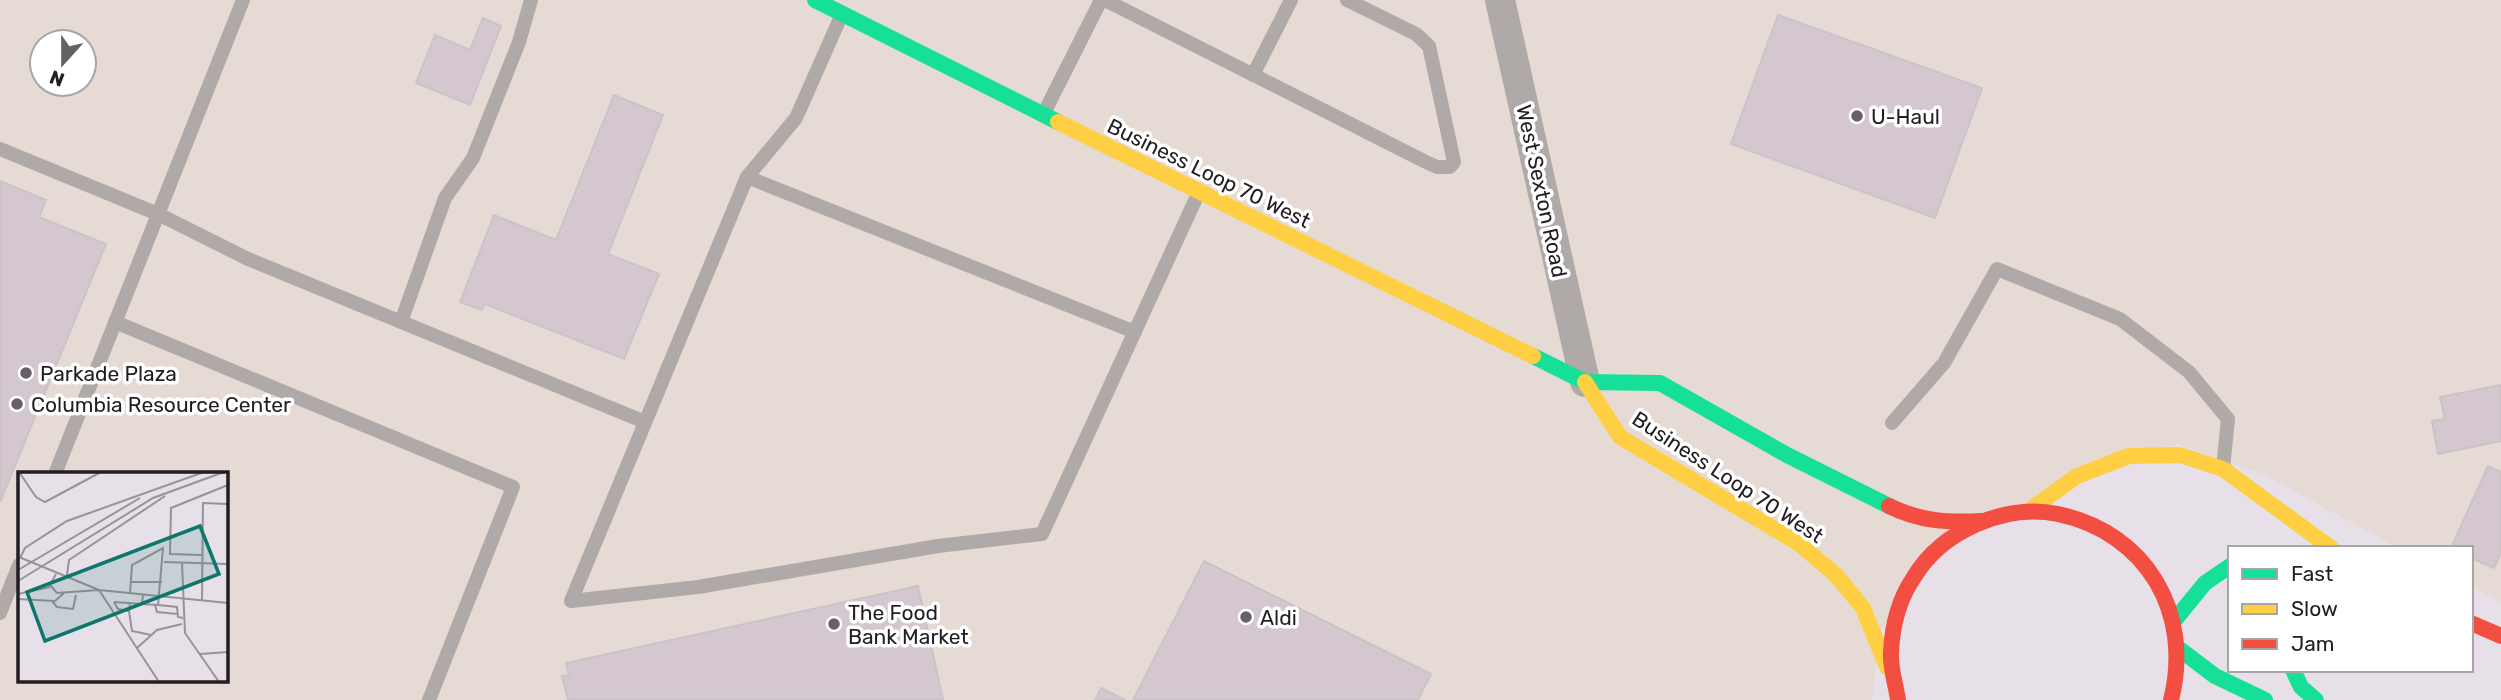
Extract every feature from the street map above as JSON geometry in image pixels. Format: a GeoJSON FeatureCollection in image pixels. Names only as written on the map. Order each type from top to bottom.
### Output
{"type":"FeatureCollection","features":[{"type":"Feature","properties":{"kind":"main road","name":"Business Loop 70 West"},"geometry":{"type":"LineString","coordinates":[[815,0],[846,7],[1198,193],[1585,382],[1660,383],[1787,455],[1907,514],[1940,523],[1981,521]]}},
{"type":"Feature","properties":{"kind":"main road","name":"Business Loop 70 West"},"geometry":{"type":"LineString","coordinates":[[1585,382],[1620,437],[1798,543],[1836,575],[1863,608],[1891,677]]}},
{"type":"Feature","properties":{"kind":"main road"},"geometry":{"type":"LineString","coordinates":[[2030,510],[2077,476],[2129,456],[2180,455],[2223,469],[2328,546]]}},
{"type":"Feature","properties":{"kind":"main road"},"geometry":{"type":"LineString","coordinates":[[1898,700],[1891,677],[1892,628],[1908,583],[1939,546],[1981,521],[2030,510],[2078,517],[2122,540],[2155,576],[2174,621],[2178,648],[2176,681],[2171,700]]}},
{"type":"Feature","properties":{"kind":"main road"},"geometry":{"type":"LineString","coordinates":[[2174,621],[2197,589],[2228,567]]}},
{"type":"Feature","properties":{"kind":"main road"},"geometry":{"type":"LineString","coordinates":[[2473,624],[2501,636]]}},
{"type":"Feature","properties":{"kind":"main road"},"geometry":{"type":"LineString","coordinates":[[2178,648],[2215,677],[2265,700]]}},
{"type":"Feature","properties":{"kind":"main road"},"geometry":{"type":"LineString","coordinates":[[2294,672],[2301,687],[2316,700]]}},
{"type":"Feature","properties":{"kind":"street","name":"West Sexton Road"},"geometry":{"type":"LineString","coordinates":[[1500,0],[1585,382]]}},
{"type":"Feature","properties":{"kind":"lane"},"geometry":{"type":"LineString","coordinates":[[56,472],[243,0]]}},
{"type":"Feature","properties":{"kind":"lane"},"geometry":{"type":"LineString","coordinates":[[401,322],[445,198],[473,158],[519,42],[531,0]]}},
{"type":"Feature","properties":{"kind":"lane"},"geometry":{"type":"LineString","coordinates":[[1044,114],[1103,0],[1437,167],[1445,168],[1454,162],[1429,46],[1416,34],[1347,0]]}},
{"type":"Feature","properties":{"kind":"lane"},"geometry":{"type":"LineString","coordinates":[[1253,75],[1291,0]]}},
{"type":"Feature","properties":{"kind":"lane"},"geometry":{"type":"LineString","coordinates":[[846,7],[796,118],[747,177],[571,601],[698,587],[925,548],[1042,534],[1198,193]]}},
{"type":"Feature","properties":{"kind":"lane"},"geometry":{"type":"LineString","coordinates":[[0,149],[158,214],[248,259],[645,422]]}},
{"type":"Feature","properties":{"kind":"lane"},"geometry":{"type":"LineString","coordinates":[[747,177],[1135,332]]}},
{"type":"Feature","properties":{"kind":"lane"},"geometry":{"type":"LineString","coordinates":[[1892,423],[1944,363],[1997,269],[2120,319],[2189,372],[2228,419],[2223,469]]}},
{"type":"Feature","properties":{"kind":"lane"},"geometry":{"type":"LineString","coordinates":[[115,322],[513,487],[429,700]]}},
{"type":"Feature","properties":{"kind":"lane"},"geometry":{"type":"LineString","coordinates":[[0,613],[18,568]]}},
{"type":"Feature","properties":{"kind":"shaded area"},"geometry":{"type":"Polygon","coordinates":[[[0,0],[2501,0],[2501,602],[2473,588],[2473,546],[2394,546],[2265,475],[2178,444],[1943,534],[1881,630],[1872,700],[0,700],[0,0]]]}},
{"type":"Feature","properties":{"kind":"building","name":"U-Haul"},"geometry":{"type":"Polygon","coordinates":[[[1778,15],[1982,88],[1935,218],[1731,144],[1778,15]]]}},
{"type":"Feature","properties":{"kind":"building"},"geometry":{"type":"Polygon","coordinates":[[[483,18],[501,26],[470,105],[416,83],[435,35],[470,50],[483,18]]]}},
{"type":"Feature","properties":{"kind":"building"},"geometry":{"type":"Polygon","coordinates":[[[614,95],[663,115],[608,254],[659,274],[624,359],[485,304],[482,310],[460,302],[494,215],[556,240],[614,95]]]}},
{"type":"Feature","properties":{"kind":"building","name":"Parkade Plaza"},"geometry":{"type":"Polygon","coordinates":[[[0,181],[46,200],[39,217],[106,244],[0,502],[0,181]]]}},
{"type":"Feature","properties":{"kind":"building"},"geometry":{"type":"Polygon","coordinates":[[[2501,385],[2501,441],[2438,454],[2432,421],[2445,419],[2440,397],[2501,385]]]}},
{"type":"Feature","properties":{"kind":"building"},"geometry":{"type":"Polygon","coordinates":[[[2488,466],[2501,472],[2501,553],[2494,568],[2473,559],[2473,546],[2452,546],[2488,466]]]}},
{"type":"Feature","properties":{"kind":"building","name":"Aldi"},"geometry":{"type":"Polygon","coordinates":[[[1204,561],[1431,674],[1418,700],[1133,700],[1204,561]]]}},
{"type":"Feature","properties":{"kind":"building","name":"The Food Bank Market"},"geometry":{"type":"Polygon","coordinates":[[[918,586],[943,700],[568,700],[562,676],[569,675],[566,663],[918,586]]]}},
{"type":"Feature","properties":{"kind":"building"},"geometry":{"type":"Polygon","coordinates":[[[1101,688],[1125,700],[1095,700],[1101,688]]]}},
{"type":"Feature","properties":{"kind":"traffic: fast"},"geometry":{"type":"LineString","coordinates":[[815,0],[1058,122]]}},
{"type":"Feature","properties":{"kind":"traffic: fast"},"geometry":{"type":"LineString","coordinates":[[1533,356],[1585,382],[1660,383],[1787,455],[1889,506]]}},
{"type":"Feature","properties":{"kind":"traffic: fast"},"geometry":{"type":"LineString","coordinates":[[2174,621],[2205,583],[2228,567]]}},
{"type":"Feature","properties":{"kind":"traffic: fast"},"geometry":{"type":"LineString","coordinates":[[2178,648],[2215,676],[2265,700]]}},
{"type":"Feature","properties":{"kind":"traffic: fast"},"geometry":{"type":"LineString","coordinates":[[2294,672],[2301,687],[2316,700]]}},
{"type":"Feature","properties":{"kind":"traffic: slow"},"geometry":{"type":"LineString","coordinates":[[1058,122],[1533,356]]}},
{"type":"Feature","properties":{"kind":"traffic: slow"},"geometry":{"type":"LineString","coordinates":[[1585,382],[1620,437],[1798,543],[1836,575],[1863,608],[1887,667]]}},
{"type":"Feature","properties":{"kind":"traffic: slow"},"geometry":{"type":"LineString","coordinates":[[2030,510],[2077,476],[2129,456],[2180,455],[2223,469],[2328,546]]}},
{"type":"Feature","properties":{"kind":"traffic: jam"},"geometry":{"type":"LineString","coordinates":[[1889,506],[1934,520],[1981,521]]}},
{"type":"Feature","properties":{"kind":"traffic: jam"},"geometry":{"type":"LineString","coordinates":[[1898,700],[1892,671],[1892,643],[1900,604],[1914,577],[1941,546],[1977,524],[2017,513],[2038,512],[2058,514],[2089,524],[2116,539],[2139,558],[2156,582],[2168,608],[2175,637],[2176,668],[2171,700]]}},
{"type":"Feature","properties":{"kind":"traffic: jam"},"geometry":{"type":"LineString","coordinates":[[2473,624],[2501,636]]}},
{"type":"Feature","properties":{"kind":"place","name":"U-Haul"},"geometry":{"type":"Point","coordinates":[1857,116]}},
{"type":"Feature","properties":{"kind":"place","name":"Parkade Plaza"},"geometry":{"type":"Point","coordinates":[26,373]}},
{"type":"Feature","properties":{"kind":"place","name":"Columbia Resource Center"},"geometry":{"type":"Point","coordinates":[17,404]}},
{"type":"Feature","properties":{"kind":"place","name":"Aldi"},"geometry":{"type":"Point","coordinates":[1246,617]}},
{"type":"Feature","properties":{"kind":"place","name":"The Food Bank Market"},"geometry":{"type":"Point","coordinates":[834,624]}}]}
